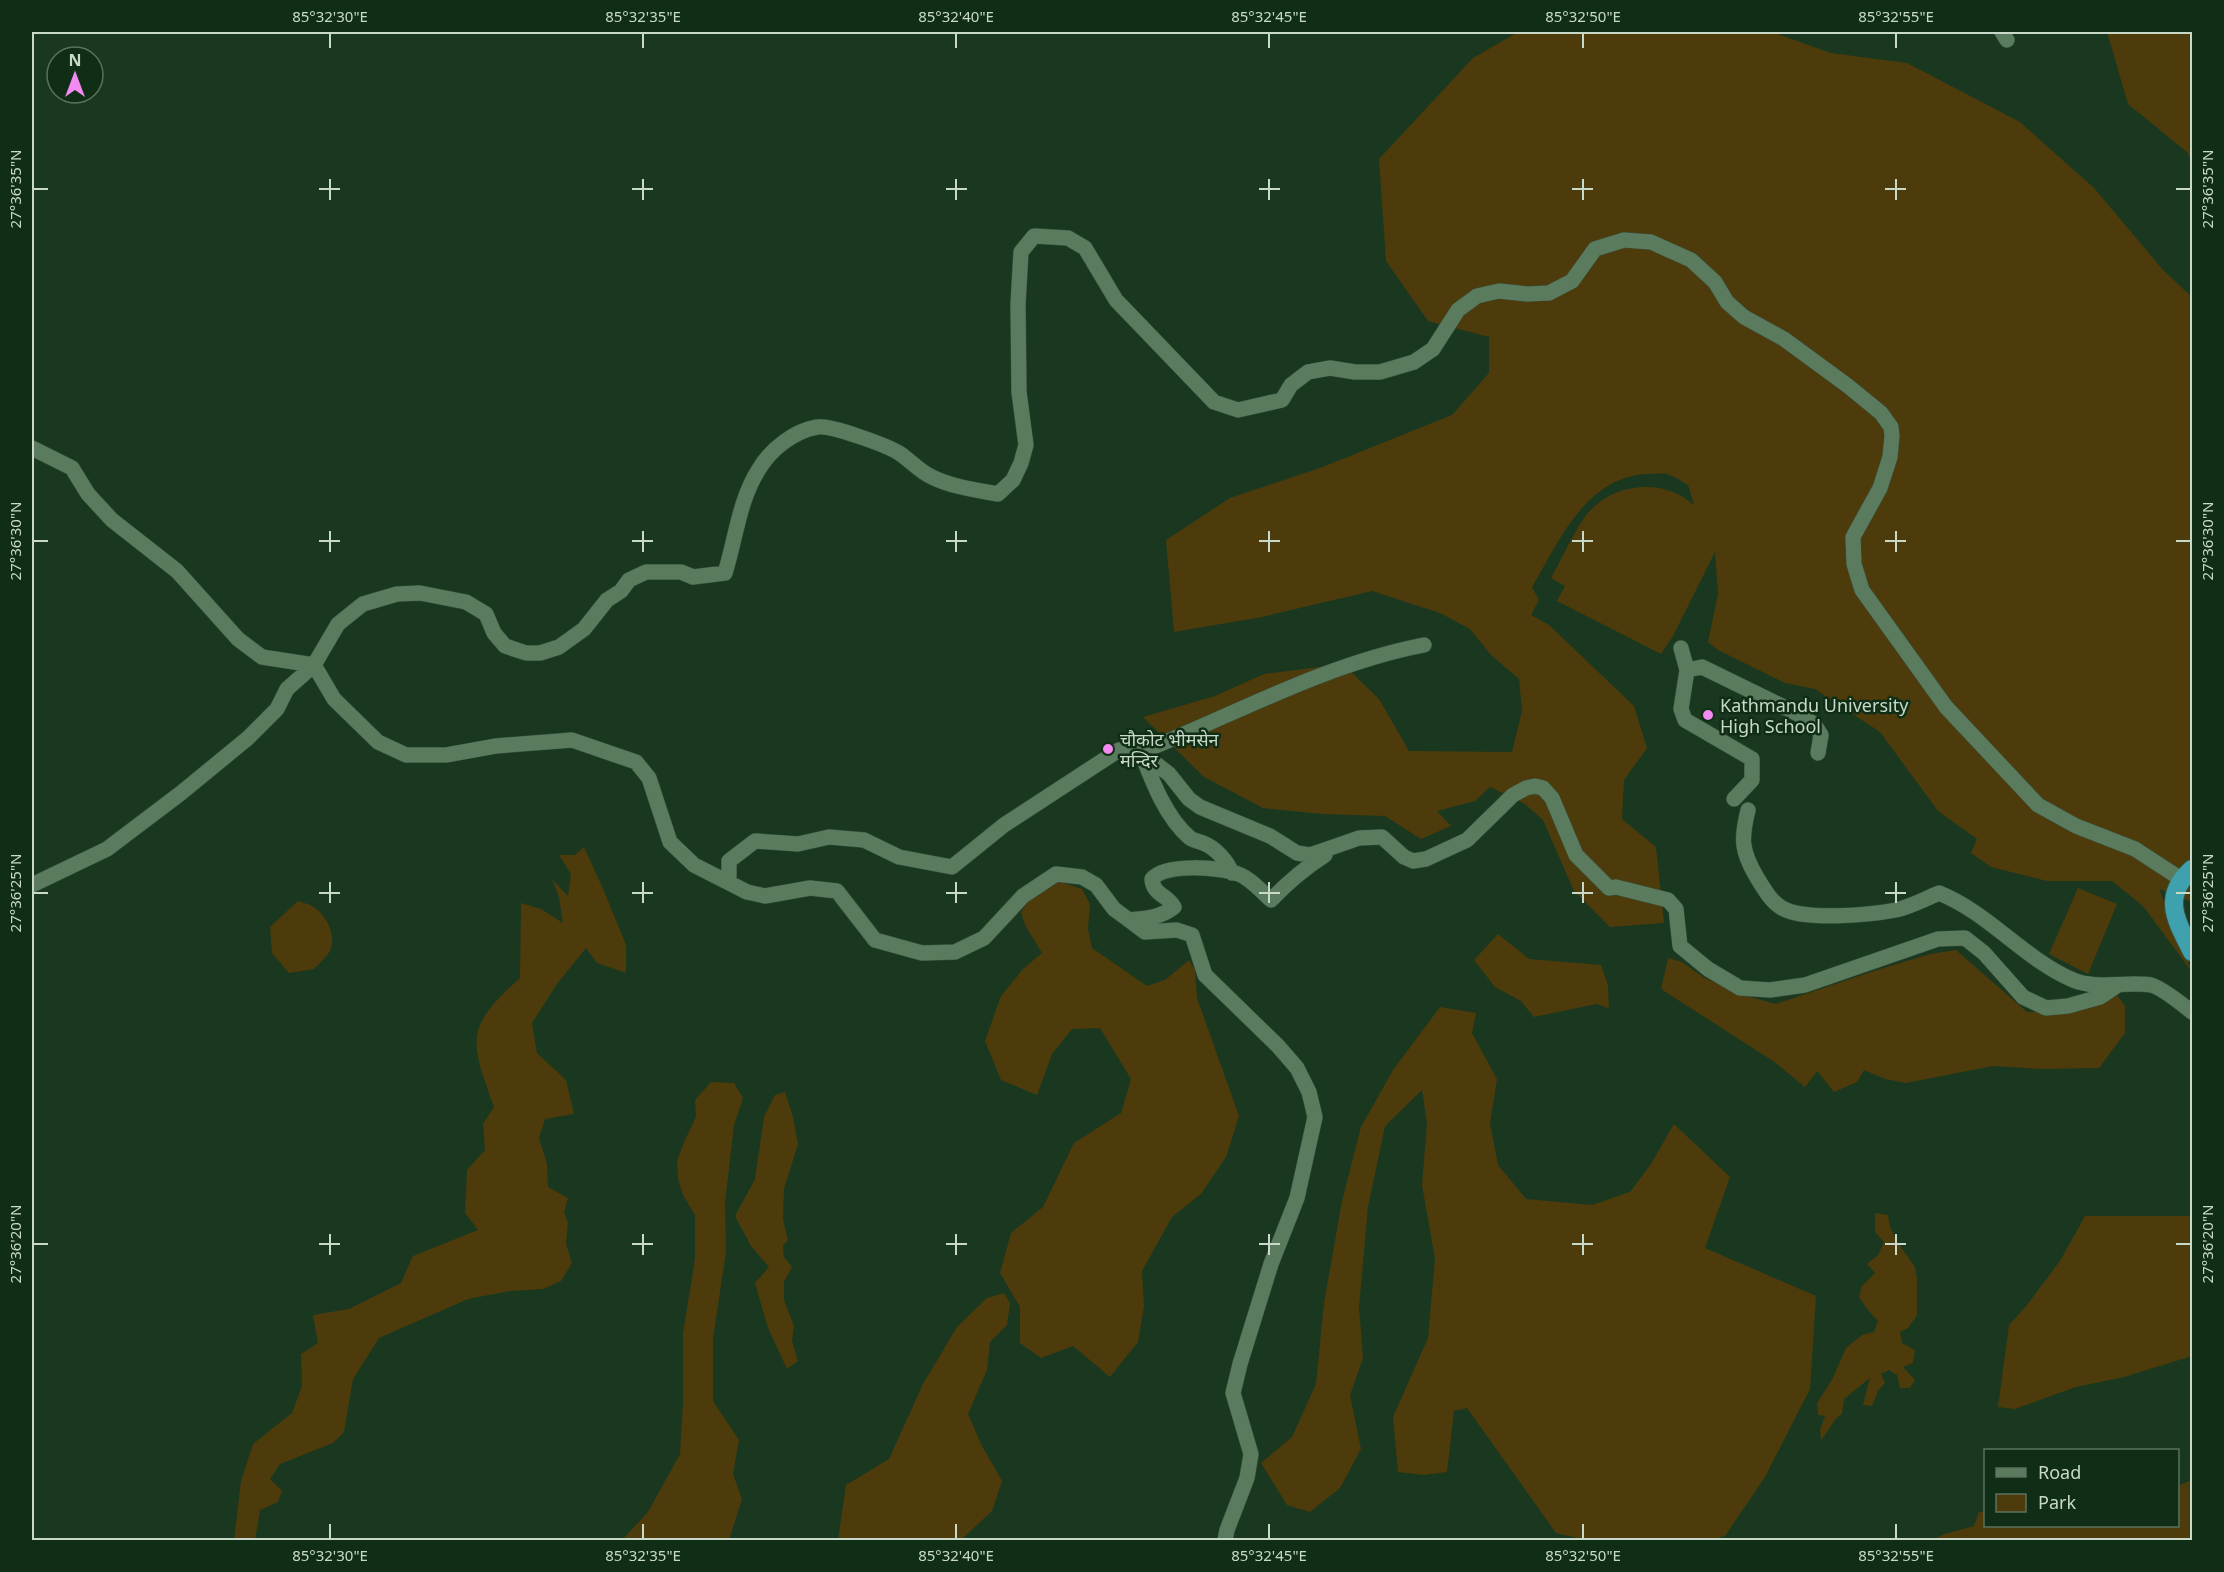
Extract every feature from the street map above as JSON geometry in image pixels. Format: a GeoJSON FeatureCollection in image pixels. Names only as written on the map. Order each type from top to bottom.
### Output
{"type":"FeatureCollection","features":[{"type":"Feature","properties":{"kind":"highway"},"geometry":{"type":"LineString","coordinates":[[2187,874],[2175,891],[2175,913],[2193,952]]}},
{"type":"Feature","properties":{"kind":"street"},"geometry":{"type":"LineString","coordinates":[[32,885],[107,849],[248,738],[277,709],[287,689],[314,665],[338,624],[363,604],[397,594],[420,593],[466,602],[486,614],[494,633],[505,645],[526,653],[540,653],[558,647],[584,628],[607,600],[621,591],[629,580],[646,572],[681,572],[693,577],[725,573],[739,514],[759,469],[772,453],[791,437],[818,426],[854,434],[898,452],[931,477],[962,487],[998,494],[1013,480],[1021,464],[1026,445],[1019,392],[1018,304],[1021,252],[1034,236],[1068,238],[1085,248],[1116,300],[1140,326],[1214,402],[1238,410],[1282,400],[1291,385],[1308,372],[1330,368],[1355,372],[1380,372],[1414,362],[1433,348],[1458,310],[1477,296],[1499,291],[1527,294],[1549,293],[1572,281],[1595,249],[1624,240],[1651,242],[1691,260],[1715,282],[1727,302],[1744,317],[1784,339],[1848,386],[1881,413],[1891,427],[1890,457],[1883,478],[1853,537],[1854,564],[1862,590],[1946,707],[2038,805],[2076,826],[2135,849],[2187,874]]}},
{"type":"Feature","properties":{"kind":"street"},"geometry":{"type":"LineString","coordinates":[[32,448],[72,468],[88,494],[112,520],[177,571],[238,639],[262,657],[314,665]]}},
{"type":"Feature","properties":{"kind":"street"},"geometry":{"type":"LineString","coordinates":[[729,882],[729,861],[755,841],[798,844],[829,837],[864,840],[899,857],[952,867],[1004,825],[1119,750],[1141,752],[1297,686],[1385,653],[1424,645]]}},
{"type":"Feature","properties":{"kind":"street"},"geometry":{"type":"LineString","coordinates":[[1681,648],[1687,670],[1681,709],[1685,720],[1752,759],[1752,780],[1734,799]]}},
{"type":"Feature","properties":{"kind":"street"},"geometry":{"type":"LineString","coordinates":[[314,665],[334,699],[378,742],[406,755],[446,755],[496,746],[572,740],[636,762],[648,778],[670,843],[694,865],[747,892],[765,896],[810,888],[837,891],[875,940],[922,953],[955,952],[984,938],[1023,896],[1056,874],[1082,877],[1096,885],[1114,909],[1145,932],[1177,930],[1192,935],[1205,975],[1278,1046],[1297,1068],[1309,1092],[1315,1118],[1297,1198],[1268,1275],[1233,1393],[1251,1454],[1247,1478],[1225,1540]]}},
{"type":"Feature","properties":{"kind":"street"},"geometry":{"type":"LineString","coordinates":[[1687,670],[1702,667],[1800,715],[1814,724],[1821,735],[1818,753]]}},
{"type":"Feature","properties":{"kind":"street"},"geometry":{"type":"LineString","coordinates":[[1141,752],[1169,774],[1189,799],[1200,807],[1270,836],[1296,853],[1310,855],[1359,838],[1382,837],[1404,857],[1413,861],[1426,859],[1467,840],[1513,795],[1526,788],[1535,786],[1543,788],[1552,798],[1576,855],[1609,888],[1616,887],[1668,900],[1676,909],[1680,946],[1708,969],[1740,988],[1770,990],[1805,985],[1938,939],[1965,938],[1984,953],[2023,997],[2046,1008],[2068,1006],[2100,997],[2118,985]]}},
{"type":"Feature","properties":{"kind":"street"},"geometry":{"type":"LineString","coordinates":[[1141,752],[1158,796],[1175,821],[1192,839],[1206,844],[1228,862],[1232,873]]}},
{"type":"Feature","properties":{"kind":"street"},"geometry":{"type":"LineString","coordinates":[[1748,810],[1742,835],[1748,861],[1771,897],[1787,910],[1815,916],[1897,910],[1939,893],[1973,910],[2054,971],[2076,982],[2153,985],[2193,1012]]}},
{"type":"Feature","properties":{"kind":"street"},"geometry":{"type":"LineString","coordinates":[[1129,920],[1154,918],[1174,907],[1170,899],[1158,894],[1152,886],[1152,879],[1157,873],[1182,868],[1216,869],[1241,875],[1272,900],[1286,884],[1308,866],[1347,842]]}},
{"type":"Feature","properties":{"kind":"green space"},"geometry":{"type":"Polygon","coordinates":[[[1518,32],[1772,32],[1831,53],[1907,63],[2020,122],[2094,188],[2163,270],[2192,297],[2192,902],[2159,889],[2192,972],[2143,906],[2112,881],[2047,881],[1991,867],[1971,853],[1977,839],[1938,811],[1880,732],[1815,689],[1785,683],[1718,650],[1708,642],[1718,594],[1715,552],[1673,636],[1661,654],[1557,601],[1565,586],[1551,578],[1584,518],[1604,499],[1630,489],[1643,487],[1670,491],[1694,505],[1688,485],[1667,474],[1627,477],[1608,486],[1592,498],[1565,531],[1532,587],[1539,600],[1531,615],[1549,625],[1634,706],[1647,748],[1624,780],[1622,819],[1656,847],[1664,923],[1610,927],[1574,891],[1543,820],[1525,804],[1490,787],[1475,801],[1437,811],[1451,826],[1421,839],[1385,816],[1322,814],[1263,808],[1204,777],[1143,717],[1215,696],[1264,674],[1343,664],[1379,699],[1409,751],[1512,752],[1522,711],[1519,679],[1491,655],[1470,629],[1440,613],[1372,591],[1262,617],[1174,632],[1166,540],[1230,498],[1320,468],[1452,415],[1489,373],[1489,337],[1428,321],[1386,261],[1379,159],[1473,58],[1518,32]]]}},
{"type":"Feature","properties":{"kind":"green space"},"geometry":{"type":"Polygon","coordinates":[[[2107,32],[2192,32],[2192,166],[2188,153],[2128,104],[2107,32]]]}},
{"type":"Feature","properties":{"kind":"green space"},"geometry":{"type":"Polygon","coordinates":[[[584,847],[626,945],[626,973],[597,963],[586,948],[557,984],[532,1023],[537,1053],[566,1080],[574,1114],[545,1119],[539,1138],[547,1164],[548,1187],[568,1198],[564,1212],[568,1223],[566,1244],[572,1263],[561,1281],[543,1289],[510,1291],[468,1299],[379,1338],[353,1379],[344,1432],[333,1443],[280,1464],[270,1479],[282,1491],[278,1502],[260,1510],[255,1540],[234,1540],[241,1481],[253,1444],[292,1413],[302,1386],[301,1354],[318,1343],[313,1315],[349,1309],[401,1283],[413,1256],[478,1230],[465,1213],[467,1170],[485,1150],[483,1124],[494,1107],[480,1066],[477,1036],[481,1023],[489,1010],[520,978],[521,903],[541,909],[563,923],[559,897],[552,879],[568,896],[571,874],[559,855],[575,855],[584,847]]]}},
{"type":"Feature","properties":{"kind":"green space"},"geometry":{"type":"Polygon","coordinates":[[[1054,880],[1082,889],[1090,904],[1088,929],[1092,948],[1147,986],[1165,980],[1189,960],[1195,970],[1197,998],[1239,1116],[1226,1157],[1201,1194],[1172,1217],[1142,1271],[1144,1306],[1138,1342],[1110,1377],[1073,1346],[1041,1358],[1020,1343],[1020,1307],[1000,1273],[1011,1233],[1043,1207],[1074,1143],[1121,1113],[1131,1079],[1100,1028],[1072,1029],[1052,1054],[1037,1095],[1001,1080],[985,1041],[1001,996],[1023,969],[1042,953],[1025,925],[1021,912],[1037,888],[1054,880]]]}},
{"type":"Feature","properties":{"kind":"green space"},"geometry":{"type":"Polygon","coordinates":[[[2078,888],[2117,904],[2088,974],[2049,954],[2078,888]]]}},
{"type":"Feature","properties":{"kind":"green space"},"geometry":{"type":"Polygon","coordinates":[[[298,901],[310,905],[322,914],[331,932],[332,945],[330,951],[314,969],[289,973],[272,953],[270,927],[298,901]]]}},
{"type":"Feature","properties":{"kind":"green space"},"geometry":{"type":"Polygon","coordinates":[[[1498,934],[1529,959],[1601,965],[1608,985],[1609,1008],[1596,1004],[1534,1017],[1521,1001],[1495,987],[1474,960],[1498,934]]]}},
{"type":"Feature","properties":{"kind":"green space"},"geometry":{"type":"Polygon","coordinates":[[[1956,950],[2027,1012],[2056,1012],[2116,994],[2125,1006],[2125,1033],[2099,1068],[2042,1069],[1993,1066],[1906,1083],[1885,1079],[1864,1070],[1857,1082],[1834,1092],[1817,1071],[1805,1087],[1776,1063],[1661,989],[1668,958],[1682,962],[1703,977],[1739,994],[1776,1004],[1930,954],[1956,950]]]}},
{"type":"Feature","properties":{"kind":"green space"},"geometry":{"type":"Polygon","coordinates":[[[1440,1007],[1476,1013],[1472,1033],[1497,1079],[1490,1123],[1498,1165],[1526,1199],[1592,1205],[1630,1192],[1651,1164],[1674,1124],[1730,1177],[1705,1248],[1816,1296],[1810,1389],[1765,1477],[1725,1536],[1710,1540],[1586,1540],[1556,1533],[1467,1408],[1454,1411],[1447,1472],[1424,1475],[1398,1472],[1393,1417],[1428,1338],[1435,1259],[1422,1185],[1427,1123],[1422,1090],[1385,1126],[1368,1207],[1359,1307],[1363,1358],[1350,1395],[1361,1449],[1340,1488],[1310,1512],[1287,1505],[1261,1463],[1292,1437],[1316,1384],[1324,1303],[1342,1201],[1361,1127],[1393,1070],[1440,1007]]]}},
{"type":"Feature","properties":{"kind":"green space"},"geometry":{"type":"Polygon","coordinates":[[[711,1082],[734,1083],[743,1098],[734,1125],[725,1203],[726,1252],[713,1339],[713,1401],[739,1440],[733,1474],[742,1499],[729,1540],[622,1540],[648,1512],[680,1454],[683,1333],[695,1259],[695,1215],[683,1195],[678,1179],[677,1161],[696,1117],[695,1100],[711,1082]]]}},
{"type":"Feature","properties":{"kind":"green space"},"geometry":{"type":"Polygon","coordinates":[[[785,1092],[798,1144],[784,1189],[783,1220],[788,1240],[783,1246],[784,1257],[792,1267],[784,1282],[784,1300],[794,1326],[792,1341],[798,1361],[787,1369],[768,1328],[755,1283],[769,1267],[751,1246],[735,1216],[755,1179],[764,1117],[775,1095],[785,1092]]]}},
{"type":"Feature","properties":{"kind":"green space"},"geometry":{"type":"Polygon","coordinates":[[[1875,1213],[1888,1215],[1896,1240],[1915,1267],[1917,1315],[1908,1328],[1900,1332],[1902,1343],[1915,1350],[1913,1363],[1903,1367],[1915,1380],[1910,1388],[1900,1388],[1897,1375],[1889,1370],[1881,1374],[1885,1383],[1878,1391],[1872,1406],[1863,1405],[1870,1378],[1844,1399],[1842,1414],[1833,1422],[1821,1440],[1820,1430],[1825,1416],[1818,1415],[1817,1403],[1832,1380],[1846,1348],[1862,1335],[1874,1332],[1878,1321],[1859,1297],[1862,1286],[1875,1273],[1867,1264],[1878,1255],[1884,1242],[1875,1232],[1875,1213]]]}},
{"type":"Feature","properties":{"kind":"green space"},"geometry":{"type":"Polygon","coordinates":[[[2085,1216],[2192,1216],[2192,1356],[2124,1377],[2076,1387],[2015,1409],[1998,1407],[2009,1325],[2060,1261],[2085,1216]]]}},
{"type":"Feature","properties":{"kind":"green space"},"geometry":{"type":"Polygon","coordinates":[[[1004,1293],[1010,1303],[1007,1325],[990,1342],[987,1370],[968,1414],[982,1446],[1002,1481],[992,1511],[961,1540],[838,1540],[846,1485],[889,1459],[923,1384],[957,1327],[987,1298],[1004,1293]]]}},
{"type":"Feature","properties":{"kind":"green space"},"geometry":{"type":"Polygon","coordinates":[[[2192,1480],[2192,1540],[1931,1540],[1974,1526],[1979,1512],[1984,1512],[1984,1527],[2179,1527],[2179,1486],[2192,1480]]]}},
{"type":"Feature","properties":{"kind":"place","name":"Kathmandu University High School"},"geometry":{"type":"Point","coordinates":[1708,715]}},
{"type":"Feature","properties":{"kind":"place","name":"चौकोट भीमसेन मन्दिर"},"geometry":{"type":"Point","coordinates":[1108,749]}}]}
